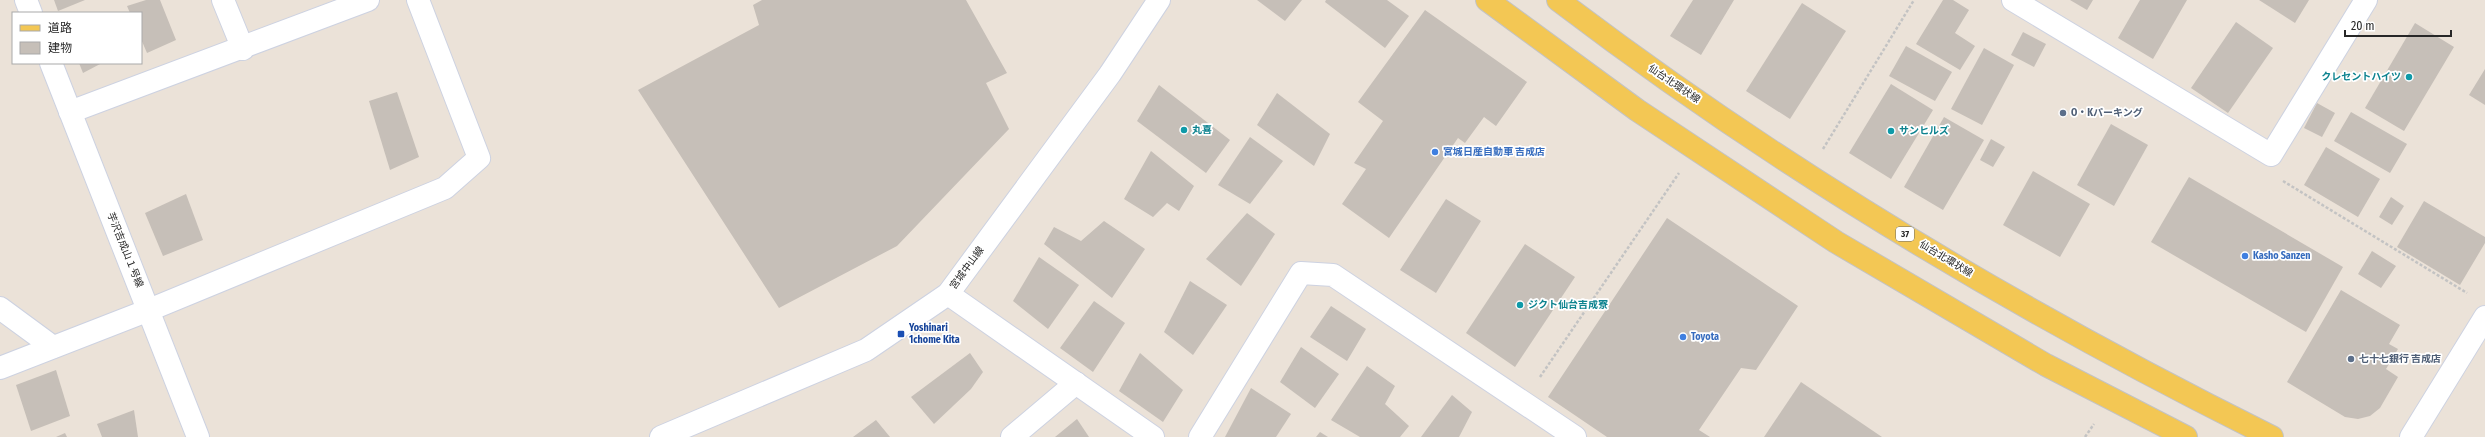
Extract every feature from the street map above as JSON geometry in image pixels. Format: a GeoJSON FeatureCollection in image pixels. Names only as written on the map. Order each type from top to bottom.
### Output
{"type":"FeatureCollection","features":[{"type":"Feature","properties":{"kind":"main road"},"geometry":{"type":"LineString","coordinates":[[1487,0],[1637,110],[1836,242],[2046,365],[2186,437]]}},
{"type":"Feature","properties":{"kind":"main road","name":"仙台北環状線"},"geometry":{"type":"LineString","coordinates":[[1558,0],[1622,49],[1809,177],[2033,311],[2272,437]]}},
{"type":"Feature","properties":{"kind":"street"},"geometry":{"type":"LineString","coordinates":[[26,0],[31,12]]}},
{"type":"Feature","properties":{"kind":"street"},"geometry":{"type":"LineString","coordinates":[[223,0],[243,49]]}},
{"type":"Feature","properties":{"kind":"street"},"geometry":{"type":"LineString","coordinates":[[70,112],[243,49],[368,0]]}},
{"type":"Feature","properties":{"kind":"street"},"geometry":{"type":"LineString","coordinates":[[0,368],[149,310],[445,188],[479,158],[418,0]]}},
{"type":"Feature","properties":{"kind":"street","name":"宮城中山線"},"geometry":{"type":"LineString","coordinates":[[661,437],[866,350],[948,294],[1110,74],[1158,0]]}},
{"type":"Feature","properties":{"kind":"street"},"geometry":{"type":"LineString","coordinates":[[2013,0],[2271,155],[2366,0]]}},
{"type":"Feature","properties":{"kind":"street","name":"芋沢吉成山１号線"},"geometry":{"type":"LineString","coordinates":[[51,64],[198,437]]}},
{"type":"Feature","properties":{"kind":"street"},"geometry":{"type":"LineString","coordinates":[[1200,437],[1301,273],[1333,275],[1575,437]]}},
{"type":"Feature","properties":{"kind":"street"},"geometry":{"type":"LineString","coordinates":[[948,294],[1153,437]]}},
{"type":"Feature","properties":{"kind":"street"},"geometry":{"type":"LineString","coordinates":[[0,308],[53,347]]}},
{"type":"Feature","properties":{"kind":"street"},"geometry":{"type":"LineString","coordinates":[[2411,437],[2485,317]]}},
{"type":"Feature","properties":{"kind":"street"},"geometry":{"type":"LineString","coordinates":[[1012,437],[1076,383]]}},
{"type":"Feature","properties":{"kind":"path"},"geometry":{"type":"LineString","coordinates":[[1823,149],[1914,0]]}},
{"type":"Feature","properties":{"kind":"path"},"geometry":{"type":"LineString","coordinates":[[2271,155],[2276,177],[2470,296]]}},
{"type":"Feature","properties":{"kind":"path"},"geometry":{"type":"LineString","coordinates":[[1523,402],[1680,172]]}},
{"type":"Feature","properties":{"kind":"path"},"geometry":{"type":"LineString","coordinates":[[2085,437],[2094,424]]}},
{"type":"Feature","properties":{"kind":"building"},"geometry":{"type":"Polygon","coordinates":[[[54,0],[85,0],[58,11],[54,0]]]}},
{"type":"Feature","properties":{"kind":"building"},"geometry":{"type":"Polygon","coordinates":[[[146,0],[160,0],[176,40],[147,53],[142,41],[142,12],[130,12],[127,6],[146,0]]]}},
{"type":"Feature","properties":{"kind":"building"},"geometry":{"type":"Polygon","coordinates":[[[762,0],[966,0],[1007,73],[986,83],[1009,129],[897,246],[779,308],[638,90],[759,25],[753,5],[762,0]]]}},
{"type":"Feature","properties":{"kind":"building"},"geometry":{"type":"Polygon","coordinates":[[[1257,0],[1302,0],[1285,21],[1257,0]]]}},
{"type":"Feature","properties":{"kind":"building"},"geometry":{"type":"Polygon","coordinates":[[[1326,0],[1387,0],[1409,16],[1385,48],[1325,2],[1326,0]]]}},
{"type":"Feature","properties":{"kind":"building"},"geometry":{"type":"Polygon","coordinates":[[[1693,0],[1734,0],[1701,55],[1670,36],[1693,0]]]}},
{"type":"Feature","properties":{"kind":"building"},"geometry":{"type":"Polygon","coordinates":[[[1943,0],[1953,0],[1969,10],[1955,33],[1975,46],[1960,70],[1916,44],[1943,0]]]}},
{"type":"Feature","properties":{"kind":"building"},"geometry":{"type":"Polygon","coordinates":[[[2070,0],[2093,0],[2087,10],[2070,0]]]}},
{"type":"Feature","properties":{"kind":"building"},"geometry":{"type":"Polygon","coordinates":[[[2140,0],[2187,0],[2153,59],[2118,38],[2140,0]]]}},
{"type":"Feature","properties":{"kind":"building"},"geometry":{"type":"Polygon","coordinates":[[[2259,0],[2309,0],[2295,23],[2259,0]]]}},
{"type":"Feature","properties":{"kind":"building"},"geometry":{"type":"Polygon","coordinates":[[[1802,3],[1846,31],[1790,119],[1746,91],[1802,3]]]}},
{"type":"Feature","properties":{"kind":"building"},"geometry":{"type":"Polygon","coordinates":[[[1425,10],[1527,82],[1496,126],[1484,117],[1465,143],[1458,138],[1389,238],[1342,204],[1366,169],[1354,163],[1383,121],[1358,102],[1425,10]]]}},
{"type":"Feature","properties":{"kind":"building"},"geometry":{"type":"Polygon","coordinates":[[[2236,22],[2273,48],[2228,113],[2191,88],[2236,22]]]}},
{"type":"Feature","properties":{"kind":"building","name":"クレセントハイツ"},"geometry":{"type":"Polygon","coordinates":[[[2415,23],[2454,47],[2404,131],[2365,108],[2415,23]]]}},
{"type":"Feature","properties":{"kind":"building"},"geometry":{"type":"Polygon","coordinates":[[[2023,32],[2046,44],[2034,67],[2011,55],[2023,32]]]}},
{"type":"Feature","properties":{"kind":"building"},"geometry":{"type":"Polygon","coordinates":[[[1906,46],[1952,72],[1935,101],[1889,76],[1906,46]]]}},
{"type":"Feature","properties":{"kind":"building"},"geometry":{"type":"Polygon","coordinates":[[[1984,48],[2014,65],[1982,125],[1951,109],[1984,48]]]}},
{"type":"Feature","properties":{"kind":"building"},"geometry":{"type":"Polygon","coordinates":[[[79,64],[100,64],[83,73],[79,64]]]}},
{"type":"Feature","properties":{"kind":"building"},"geometry":{"type":"Polygon","coordinates":[[[2485,69],[2485,105],[2469,95],[2485,69]]]}},
{"type":"Feature","properties":{"kind":"building","name":"サンヒルズ"},"geometry":{"type":"Polygon","coordinates":[[[1891,84],[1933,110],[1891,179],[1849,153],[1891,84]]]}},
{"type":"Feature","properties":{"kind":"building","name":"丸喜"},"geometry":{"type":"Polygon","coordinates":[[[1159,85],[1230,140],[1206,173],[1137,121],[1159,85]]]}},
{"type":"Feature","properties":{"kind":"building"},"geometry":{"type":"Polygon","coordinates":[[[397,92],[419,157],[390,170],[369,101],[397,92]]]}},
{"type":"Feature","properties":{"kind":"building"},"geometry":{"type":"Polygon","coordinates":[[[1277,93],[1330,134],[1314,166],[1257,125],[1277,93]]]}},
{"type":"Feature","properties":{"kind":"building"},"geometry":{"type":"Polygon","coordinates":[[[2317,103],[2335,113],[2322,137],[2304,128],[2317,103]]]}},
{"type":"Feature","properties":{"kind":"building"},"geometry":{"type":"Polygon","coordinates":[[[2351,112],[2407,144],[2390,173],[2334,141],[2351,112]]]}},
{"type":"Feature","properties":{"kind":"building"},"geometry":{"type":"Polygon","coordinates":[[[1944,117],[1984,140],[1943,210],[1904,187],[1944,117]]]}},
{"type":"Feature","properties":{"kind":"building"},"geometry":{"type":"Polygon","coordinates":[[[2111,124],[2148,145],[2114,206],[2077,185],[2111,124]]]}},
{"type":"Feature","properties":{"kind":"building"},"geometry":{"type":"Polygon","coordinates":[[[1250,137],[1283,161],[1250,204],[1218,185],[1250,137]]]}},
{"type":"Feature","properties":{"kind":"building"},"geometry":{"type":"Polygon","coordinates":[[[1991,139],[2005,147],[1993,167],[1980,160],[1991,139]]]}},
{"type":"Feature","properties":{"kind":"building"},"geometry":{"type":"Polygon","coordinates":[[[2326,147],[2380,179],[2358,217],[2304,185],[2326,147]]]}},
{"type":"Feature","properties":{"kind":"building"},"geometry":{"type":"Polygon","coordinates":[[[1151,151],[1194,186],[1179,211],[1167,203],[1153,217],[1124,199],[1151,151]]]}},
{"type":"Feature","properties":{"kind":"building"},"geometry":{"type":"Polygon","coordinates":[[[2033,171],[2090,204],[2060,257],[2003,225],[2033,171]]]}},
{"type":"Feature","properties":{"kind":"building"},"geometry":{"type":"Polygon","coordinates":[[[2189,177],[2343,267],[2306,332],[2151,242],[2189,177]]]}},
{"type":"Feature","properties":{"kind":"building"},"geometry":{"type":"Polygon","coordinates":[[[186,194],[203,240],[163,256],[145,213],[186,194]]]}},
{"type":"Feature","properties":{"kind":"building"},"geometry":{"type":"Polygon","coordinates":[[[2391,197],[2404,206],[2392,225],[2379,217],[2391,197]]]}},
{"type":"Feature","properties":{"kind":"building"},"geometry":{"type":"Polygon","coordinates":[[[1446,199],[1481,221],[1436,293],[1400,270],[1446,199]]]}},
{"type":"Feature","properties":{"kind":"building"},"geometry":{"type":"Polygon","coordinates":[[[2424,201],[2485,237],[2485,243],[2460,285],[2397,247],[2424,201]]]}},
{"type":"Feature","properties":{"kind":"building"},"geometry":{"type":"Polygon","coordinates":[[[1247,213],[1275,234],[1241,286],[1206,259],[1247,213]]]}},
{"type":"Feature","properties":{"kind":"building","name":"Toyota"},"geometry":{"type":"Polygon","coordinates":[[[1667,218],[1798,306],[1756,370],[1741,368],[1699,430],[1710,437],[1607,437],[1548,397],[1667,218]]]}},
{"type":"Feature","properties":{"kind":"building"},"geometry":{"type":"Polygon","coordinates":[[[1104,221],[1145,249],[1112,298],[1044,244],[1054,227],[1081,241],[1104,221]]]}},
{"type":"Feature","properties":{"kind":"building","name":"ジクト仙台吉成寮"},"geometry":{"type":"Polygon","coordinates":[[[1525,244],[1575,277],[1515,367],[1466,333],[1525,244]]]}},
{"type":"Feature","properties":{"kind":"building"},"geometry":{"type":"Polygon","coordinates":[[[2372,251],[2396,266],[2381,288],[2358,274],[2372,251]]]}},
{"type":"Feature","properties":{"kind":"building"},"geometry":{"type":"Polygon","coordinates":[[[1039,257],[1079,285],[1048,329],[1013,301],[1039,257]]]}},
{"type":"Feature","properties":{"kind":"building"},"geometry":{"type":"Polygon","coordinates":[[[1190,281],[1227,305],[1193,355],[1164,332],[1190,281]]]}},
{"type":"Feature","properties":{"kind":"building"},"geometry":{"type":"Polygon","coordinates":[[[2341,290],[2400,325],[2389,344],[2398,349],[2386,369],[2398,377],[2380,408],[2370,416],[2358,419],[2345,417],[2287,382],[2341,290]]]}},
{"type":"Feature","properties":{"kind":"building"},"geometry":{"type":"Polygon","coordinates":[[[1094,301],[1125,323],[1093,372],[1060,348],[1094,301]]]}},
{"type":"Feature","properties":{"kind":"building"},"geometry":{"type":"Polygon","coordinates":[[[1331,306],[1366,329],[1347,361],[1310,337],[1331,306]]]}},
{"type":"Feature","properties":{"kind":"building"},"geometry":{"type":"Polygon","coordinates":[[[1301,347],[1339,374],[1315,408],[1280,382],[1301,347]]]}},
{"type":"Feature","properties":{"kind":"building"},"geometry":{"type":"Polygon","coordinates":[[[970,353],[983,372],[971,389],[934,424],[911,397],[970,353]]]}},
{"type":"Feature","properties":{"kind":"building"},"geometry":{"type":"Polygon","coordinates":[[[1140,353],[1183,390],[1163,422],[1119,391],[1140,353]]]}},
{"type":"Feature","properties":{"kind":"building"},"geometry":{"type":"Polygon","coordinates":[[[1367,366],[1395,386],[1385,404],[1409,426],[1400,437],[1360,437],[1331,420],[1367,366]]]}},
{"type":"Feature","properties":{"kind":"building"},"geometry":{"type":"Polygon","coordinates":[[[56,370],[70,416],[31,431],[16,385],[56,370]]]}},
{"type":"Feature","properties":{"kind":"building"},"geometry":{"type":"Polygon","coordinates":[[[1801,382],[1882,437],[1764,437],[1801,382]]]}},
{"type":"Feature","properties":{"kind":"building"},"geometry":{"type":"Polygon","coordinates":[[[1251,388],[1291,414],[1276,437],[1225,437],[1251,388]]]}},
{"type":"Feature","properties":{"kind":"building"},"geometry":{"type":"Polygon","coordinates":[[[1452,395],[1472,412],[1459,437],[1421,437],[1452,395]]]}},
{"type":"Feature","properties":{"kind":"building"},"geometry":{"type":"Polygon","coordinates":[[[134,410],[138,437],[102,437],[97,424],[134,410]]]}},
{"type":"Feature","properties":{"kind":"building"},"geometry":{"type":"Polygon","coordinates":[[[1077,419],[1089,437],[1055,437],[1077,419]]]}},
{"type":"Feature","properties":{"kind":"building"},"geometry":{"type":"Polygon","coordinates":[[[876,420],[890,437],[853,437],[876,420]]]}},
{"type":"Feature","properties":{"kind":"building"},"geometry":{"type":"Polygon","coordinates":[[[1320,432],[1328,437],[1316,437],[1320,432]]]}},
{"type":"Feature","properties":{"kind":"building"},"geometry":{"type":"Polygon","coordinates":[[[65,433],[67,437],[56,437],[65,433]]]}},
{"type":"Feature","properties":{"kind":"place","name":"クレセントハイツ"},"geometry":{"type":"Point","coordinates":[2409,77]}},
{"type":"Feature","properties":{"kind":"place","name":"O・Kパーキング"},"geometry":{"type":"Point","coordinates":[2063,113]}},
{"type":"Feature","properties":{"kind":"place","name":"丸喜"},"geometry":{"type":"Point","coordinates":[1184,130]}},
{"type":"Feature","properties":{"kind":"place","name":"サンヒルズ"},"geometry":{"type":"Point","coordinates":[1891,131]}},
{"type":"Feature","properties":{"kind":"place","name":"宮城日産自動車 吉成店"},"geometry":{"type":"Point","coordinates":[1435,152]}},
{"type":"Feature","properties":{"kind":"place","name":"Kasho Sanzen"},"geometry":{"type":"Point","coordinates":[2245,256]}},
{"type":"Feature","properties":{"kind":"place","name":"ジクト仙台吉成寮"},"geometry":{"type":"Point","coordinates":[1520,305]}},
{"type":"Feature","properties":{"kind":"place","name":"Yoshinari 1chome Kita"},"geometry":{"type":"Point","coordinates":[901,334]}},
{"type":"Feature","properties":{"kind":"place","name":"Toyota"},"geometry":{"type":"Point","coordinates":[1683,337]}},
{"type":"Feature","properties":{"kind":"place","name":"七十七銀行 吉成店"},"geometry":{"type":"Point","coordinates":[2351,359]}}]}
